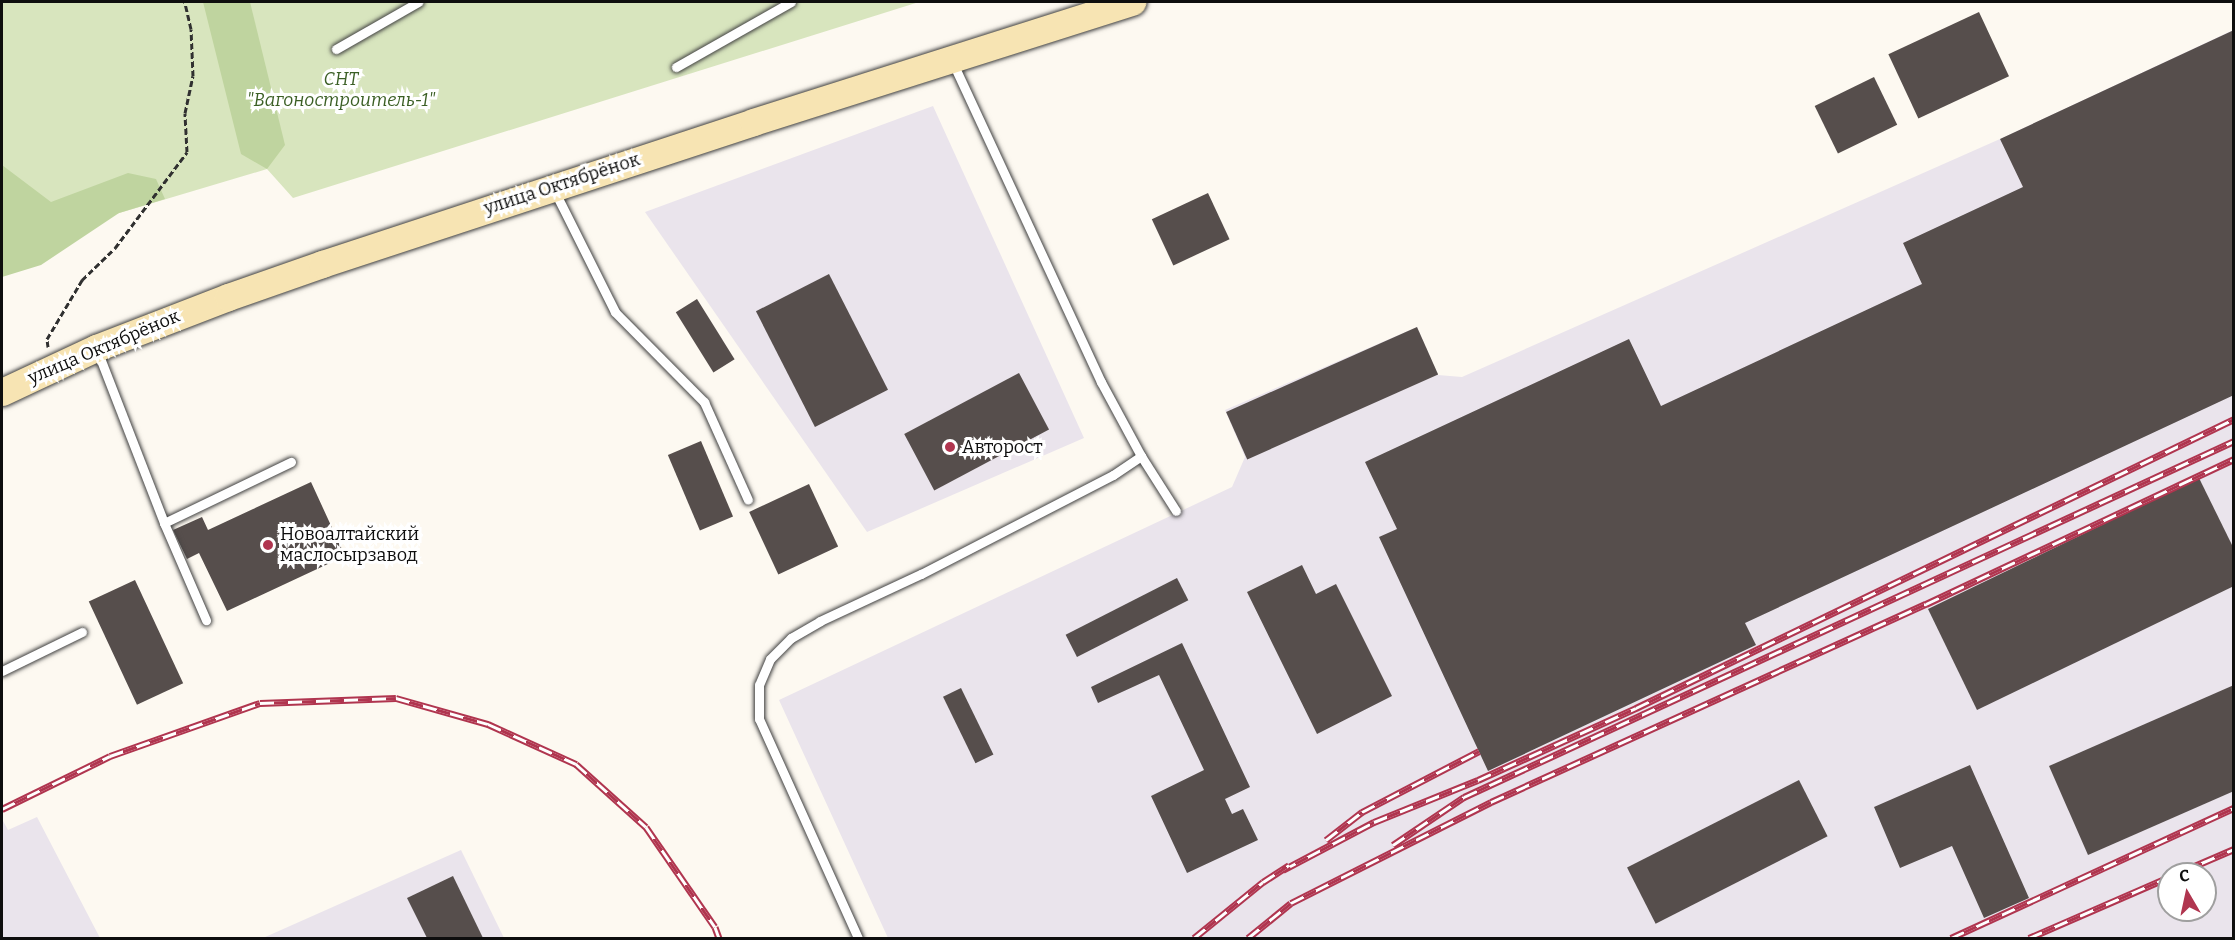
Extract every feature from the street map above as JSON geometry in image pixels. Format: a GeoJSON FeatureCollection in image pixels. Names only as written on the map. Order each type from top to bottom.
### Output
{"type":"FeatureCollection","features":[{"type":"Feature","properties":{"kind":"street","name":"улица Октябрёнок"},"geometry":{"type":"LineString","coordinates":[[2,392],[96,348],[228,297],[753,122],[952,61],[1132,2]]}},
{"type":"Feature","properties":{"kind":"lane"},"geometry":{"type":"LineString","coordinates":[[336,49],[418,2]]}},
{"type":"Feature","properties":{"kind":"lane"},"geometry":{"type":"LineString","coordinates":[[676,67],[791,2]]}},
{"type":"Feature","properties":{"kind":"lane"},"geometry":{"type":"LineString","coordinates":[[952,61],[1101,382],[1141,456],[1176,511]]}},
{"type":"Feature","properties":{"kind":"lane"},"geometry":{"type":"LineString","coordinates":[[553,188],[615,312],[704,402],[748,500]]}},
{"type":"Feature","properties":{"kind":"lane"},"geometry":{"type":"LineString","coordinates":[[96,348],[164,523],[206,620]]}},
{"type":"Feature","properties":{"kind":"lane"},"geometry":{"type":"LineString","coordinates":[[858,939],[759,719],[759,685],[770,659],[791,638],[820,621],[921,574],[1113,475],[1141,456]]}},
{"type":"Feature","properties":{"kind":"lane"},"geometry":{"type":"LineString","coordinates":[[164,523],[291,462]]}},
{"type":"Feature","properties":{"kind":"lane"},"geometry":{"type":"LineString","coordinates":[[2,671],[82,632]]}},
{"type":"Feature","properties":{"kind":"path"},"geometry":{"type":"LineString","coordinates":[[49,370],[47,339],[82,280],[115,248],[187,152],[185,113],[193,76],[191,29],[185,2]]}},
{"type":"Feature","properties":{"kind":"shaded area"},"geometry":{"type":"Polygon","coordinates":[[[2233,30],[2233,938],[888,938],[779,700],[1232,487],[1245,457],[1225,410],[1417,327],[1438,375],[1462,377],[2000,139],[2233,30]]]}},
{"type":"Feature","properties":{"kind":"shaded area"},"geometry":{"type":"Polygon","coordinates":[[[933,106],[1084,438],[867,532],[645,212],[933,106]]]}},
{"type":"Feature","properties":{"kind":"shaded area"},"geometry":{"type":"Polygon","coordinates":[[[37,817],[100,938],[2,938],[2,819],[8,830],[37,817]]]}},
{"type":"Feature","properties":{"kind":"shaded area"},"geometry":{"type":"Polygon","coordinates":[[[461,850],[504,938],[263,938],[461,850]]]}},
{"type":"Feature","properties":{"kind":"green space","name":"СНТ \"Вагоностроитель-1\""},"geometry":{"type":"Polygon","coordinates":[[[2,2],[919,2],[293,198],[267,169],[2,248],[2,2]]]}},
{"type":"Feature","properties":{"kind":"green space"},"geometry":{"type":"Polygon","coordinates":[[[203,2],[250,2],[285,145],[267,169],[241,154],[203,2]]]}},
{"type":"Feature","properties":{"kind":"green space"},"geometry":{"type":"Polygon","coordinates":[[[2,165],[51,202],[128,173],[156,179],[165,199],[119,213],[41,265],[2,277],[2,165]]]}},
{"type":"Feature","properties":{"kind":"building"},"geometry":{"type":"Polygon","coordinates":[[[1979,12],[2009,76],[1918,119],[1888,54],[1979,12]]]}},
{"type":"Feature","properties":{"kind":"building"},"geometry":{"type":"Polygon","coordinates":[[[2234,30],[2234,395],[1745,623],[1756,645],[1488,771],[1379,537],[1397,529],[1365,462],[1629,339],[1661,406],[1922,284],[1903,243],[2023,187],[2000,139],[2234,30]]]}},
{"type":"Feature","properties":{"kind":"building"},"geometry":{"type":"Polygon","coordinates":[[[1874,77],[1897,125],[1838,154],[1815,106],[1874,77]]]}},
{"type":"Feature","properties":{"kind":"building"},"geometry":{"type":"Polygon","coordinates":[[[1208,193],[1230,239],[1173,265],[1152,219],[1208,193]]]}},
{"type":"Feature","properties":{"kind":"building"},"geometry":{"type":"Polygon","coordinates":[[[829,274],[888,390],[815,427],[756,311],[829,274]]]}},
{"type":"Feature","properties":{"kind":"building"},"geometry":{"type":"Polygon","coordinates":[[[697,299],[735,359],[713,372],[676,312],[697,299]]]}},
{"type":"Feature","properties":{"kind":"building"},"geometry":{"type":"Polygon","coordinates":[[[1417,327],[1438,375],[1247,460],[1226,412],[1417,327]]]}},
{"type":"Feature","properties":{"kind":"building"},"geometry":{"type":"Polygon","coordinates":[[[1019,373],[1049,430],[934,491],[904,434],[1019,373]]]}},
{"type":"Feature","properties":{"kind":"building"},"geometry":{"type":"Polygon","coordinates":[[[701,441],[733,516],[700,531],[668,455],[701,441]]]}},
{"type":"Feature","properties":{"kind":"building"},"geometry":{"type":"Polygon","coordinates":[[[2199,478],[2234,549],[2234,586],[1977,710],[1928,609],[2199,478]]]}},
{"type":"Feature","properties":{"kind":"building","name":"Новоалтайский маслосырзавод"},"geometry":{"type":"Polygon","coordinates":[[[311,482],[345,556],[227,611],[199,553],[187,559],[173,530],[202,517],[208,530],[311,482]]]}},
{"type":"Feature","properties":{"kind":"building"},"geometry":{"type":"Polygon","coordinates":[[[809,484],[838,547],[778,574],[749,512],[809,484]]]}},
{"type":"Feature","properties":{"kind":"building"},"geometry":{"type":"Polygon","coordinates":[[[1302,565],[1316,594],[1336,584],[1392,696],[1317,734],[1247,592],[1302,565]]]}},
{"type":"Feature","properties":{"kind":"building"},"geometry":{"type":"Polygon","coordinates":[[[1177,578],[1188,600],[1077,657],[1066,635],[1177,578]]]}},
{"type":"Feature","properties":{"kind":"building"},"geometry":{"type":"Polygon","coordinates":[[[135,580],[183,683],[137,705],[89,602],[135,580]]]}},
{"type":"Feature","properties":{"kind":"building"},"geometry":{"type":"Polygon","coordinates":[[[1182,643],[1250,787],[1225,799],[1232,814],[1243,809],[1258,840],[1187,873],[1151,796],[1204,770],[1159,675],[1098,703],[1091,687],[1182,643]]]}},
{"type":"Feature","properties":{"kind":"building"},"geometry":{"type":"Polygon","coordinates":[[[2234,685],[2234,791],[2088,855],[2049,766],[2234,685]]]}},
{"type":"Feature","properties":{"kind":"building"},"geometry":{"type":"Polygon","coordinates":[[[961,688],[993,755],[975,763],[943,697],[961,688]]]}},
{"type":"Feature","properties":{"kind":"building"},"geometry":{"type":"Polygon","coordinates":[[[1970,765],[2029,898],[1984,918],[1952,846],[1900,868],[1874,807],[1970,765]]]}},
{"type":"Feature","properties":{"kind":"building"},"geometry":{"type":"Polygon","coordinates":[[[1799,780],[1828,836],[1656,924],[1627,868],[1799,780]]]}},
{"type":"Feature","properties":{"kind":"building"},"geometry":{"type":"Polygon","coordinates":[[[453,876],[483,938],[427,938],[407,898],[453,876]]]}},
{"type":"Feature","properties":{"kind":"railway"},"geometry":{"type":"LineString","coordinates":[[1283,870],[1374,822],[1478,780],[1636,708],[2234,419]]}},
{"type":"Feature","properties":{"kind":"railway"},"geometry":{"type":"LineString","coordinates":[[1393,845],[1464,797],[2234,441]]}},
{"type":"Feature","properties":{"kind":"railway"},"geometry":{"type":"LineString","coordinates":[[1248,938],[1291,903],[1491,802],[1926,604],[2234,459]]}},
{"type":"Feature","properties":{"kind":"railway"},"geometry":{"type":"LineString","coordinates":[[2,809],[110,756],[260,703],[396,698],[488,724],[576,764],[646,827],[715,927],[719,938]]}},
{"type":"Feature","properties":{"kind":"railway"},"geometry":{"type":"LineString","coordinates":[[1326,840],[1362,812],[1479,751]]}},
{"type":"Feature","properties":{"kind":"railway"},"geometry":{"type":"LineString","coordinates":[[1951,938],[2234,808]]}},
{"type":"Feature","properties":{"kind":"railway"},"geometry":{"type":"LineString","coordinates":[[2204,862],[2234,849]]}},
{"type":"Feature","properties":{"kind":"railway"},"geometry":{"type":"LineString","coordinates":[[1194,938],[1263,882],[1289,865]]}},
{"type":"Feature","properties":{"kind":"railway"},"geometry":{"type":"LineString","coordinates":[[2029,938],[2157,882]]}},
{"type":"Feature","properties":{"kind":"place","name":"Авторост"},"geometry":{"type":"Point","coordinates":[950,447]}},
{"type":"Feature","properties":{"kind":"place","name":"Новоалтайский маслосырзавод"},"geometry":{"type":"Point","coordinates":[268,545]}}]}
